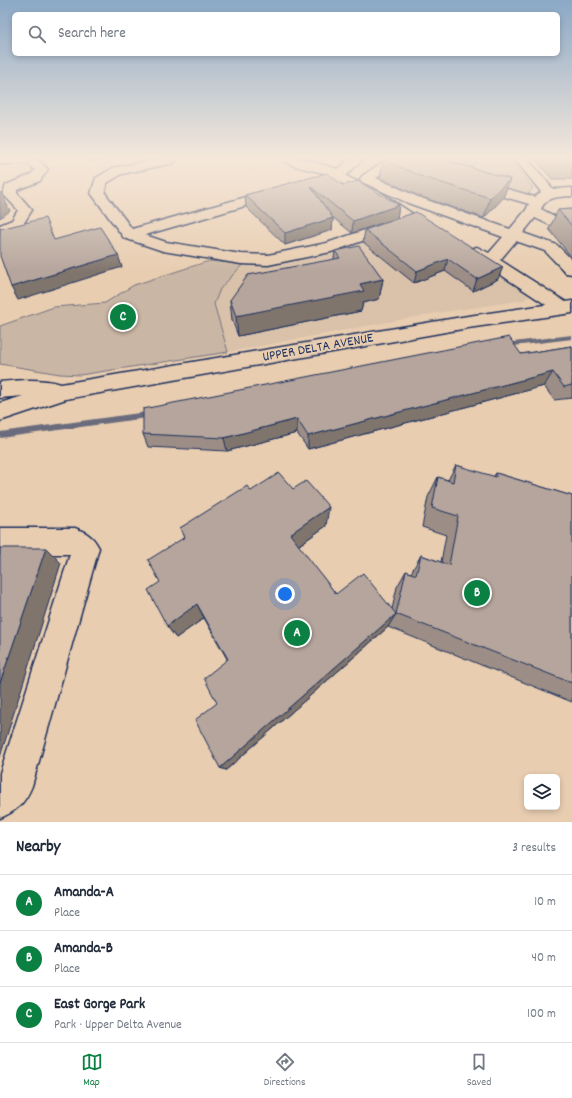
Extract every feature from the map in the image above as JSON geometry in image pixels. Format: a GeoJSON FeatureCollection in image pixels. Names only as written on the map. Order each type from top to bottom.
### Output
{"type":"FeatureCollection","features":[{"type":"Feature","properties":{"kind":"street"},"geometry":{"type":"LineString","coordinates":[[0,231],[17,223],[25,210],[11,195]]}},
{"type":"Feature","properties":{"kind":"street"},"geometry":{"type":"LineString","coordinates":[[100,195],[129,235],[162,246],[241,259],[268,260],[331,247],[411,219],[376,195]]}},
{"type":"Feature","properties":{"kind":"street"},"geometry":{"type":"LineString","coordinates":[[129,235],[268,195]]}},
{"type":"Feature","properties":{"kind":"street"},"geometry":{"type":"LineString","coordinates":[[384,195],[434,224]]}},
{"type":"Feature","properties":{"kind":"street"},"geometry":{"type":"LineString","coordinates":[[403,195],[551,248],[572,269]]}},
{"type":"Feature","properties":{"kind":"street"},"geometry":{"type":"LineString","coordinates":[[505,195],[535,206],[557,224],[572,223]]}},
{"type":"Feature","properties":{"kind":"street"},"geometry":{"type":"LineString","coordinates":[[491,261],[535,206],[546,195]]}},
{"type":"Feature","properties":{"kind":"street"},"geometry":{"type":"LineString","coordinates":[[465,244],[567,308]]}},
{"type":"Feature","properties":{"kind":"street","name":"UPPER DELTA AVENUE"},"geometry":{"type":"LineString","coordinates":[[0,412],[65,391],[460,323],[567,308]]}},
{"type":"Feature","properties":{"kind":"street","name":"UPPER DELTA AVENUE"},"geometry":{"type":"LineString","coordinates":[[0,390],[18,388],[65,391]]}},
{"type":"Feature","properties":{"kind":"street"},"geometry":{"type":"LineString","coordinates":[[0,541],[75,541],[86,548],[14,786],[0,800]]}},
{"type":"Feature","properties":{"kind":"shaded area"},"geometry":{"type":"Polygon","coordinates":[[[508,195],[527,195],[523,200],[508,195]]]}},
{"type":"Feature","properties":{"kind":"shaded area"},"geometry":{"type":"Polygon","coordinates":[[[417,222],[523,289],[529,296],[525,300],[436,313],[228,352],[214,304],[220,289],[243,264],[270,265],[308,258],[357,244],[417,222]]]}},
{"type":"Feature","properties":{"kind":"shaded area"},"geometry":{"type":"Polygon","coordinates":[[[209,261],[243,264],[220,289],[214,304],[228,352],[80,375],[60,374],[0,364],[0,326],[54,307],[105,303],[134,285],[209,261]]]}},
{"type":"Feature","properties":{"kind":"building"},"geometry":{"type":"Polygon","coordinates":[[[245,195],[317,195],[333,218],[285,233],[245,195]]]}},
{"type":"Feature","properties":{"kind":"building"},"geometry":{"type":"Polygon","coordinates":[[[321,195],[383,195],[399,205],[353,221],[321,195]]]}},
{"type":"Feature","properties":{"kind":"building"},"geometry":{"type":"Polygon","coordinates":[[[482,195],[493,195],[490,198],[482,195]]]}},
{"type":"Feature","properties":{"kind":"building"},"geometry":{"type":"Polygon","coordinates":[[[572,209],[572,226],[558,210],[572,209]]]}},
{"type":"Feature","properties":{"kind":"building"},"geometry":{"type":"Polygon","coordinates":[[[416,212],[503,267],[477,279],[448,259],[417,271],[365,230],[416,212]]]}},
{"type":"Feature","properties":{"kind":"building"},"geometry":{"type":"Polygon","coordinates":[[[45,218],[54,240],[100,227],[118,255],[11,287],[0,256],[0,229],[45,218]]]}},
{"type":"Feature","properties":{"kind":"building"},"geometry":{"type":"Polygon","coordinates":[[[359,246],[383,279],[360,284],[364,291],[236,316],[230,300],[248,275],[340,258],[335,251],[359,246]]]}},
{"type":"Feature","properties":{"kind":"building"},"geometry":{"type":"Polygon","coordinates":[[[509,337],[521,354],[572,346],[572,385],[564,387],[553,372],[308,436],[297,419],[224,438],[143,434],[143,409],[509,337]]]}},
{"type":"Feature","properties":{"kind":"building"},"geometry":{"type":"Polygon","coordinates":[[[456,465],[496,477],[496,473],[572,496],[572,683],[396,614],[406,571],[416,575],[421,555],[449,565],[458,516],[432,508],[438,477],[453,482],[456,465]]]}},
{"type":"Feature","properties":{"kind":"building"},"geometry":{"type":"Polygon","coordinates":[[[279,473],[293,489],[306,481],[329,507],[290,534],[336,594],[363,573],[396,614],[220,768],[195,720],[217,703],[204,678],[228,659],[197,604],[167,626],[148,590],[160,582],[148,560],[185,537],[180,528],[247,486],[251,491],[279,473]]]}},
{"type":"Feature","properties":{"kind":"building"},"geometry":{"type":"Polygon","coordinates":[[[0,548],[46,548],[0,683],[0,548]]]}},
{"type":"Feature","properties":{"kind":"waterway"},"geometry":{"type":"LineString","coordinates":[[505,345],[572,337]]}},
{"type":"Feature","properties":{"kind":"waterway"},"geometry":{"type":"LineString","coordinates":[[0,435],[154,414]]}},
{"type":"Feature","properties":{"kind":"place","name":"East Gorge Park"},"geometry":{"type":"Point","coordinates":[123,317]}},
{"type":"Feature","properties":{"kind":"place","name":"Amanda-B"},"geometry":{"type":"Point","coordinates":[477,593]}},
{"type":"Feature","properties":{"kind":"place","name":"Amanda-A"},"geometry":{"type":"Point","coordinates":[297,633]}}]}
